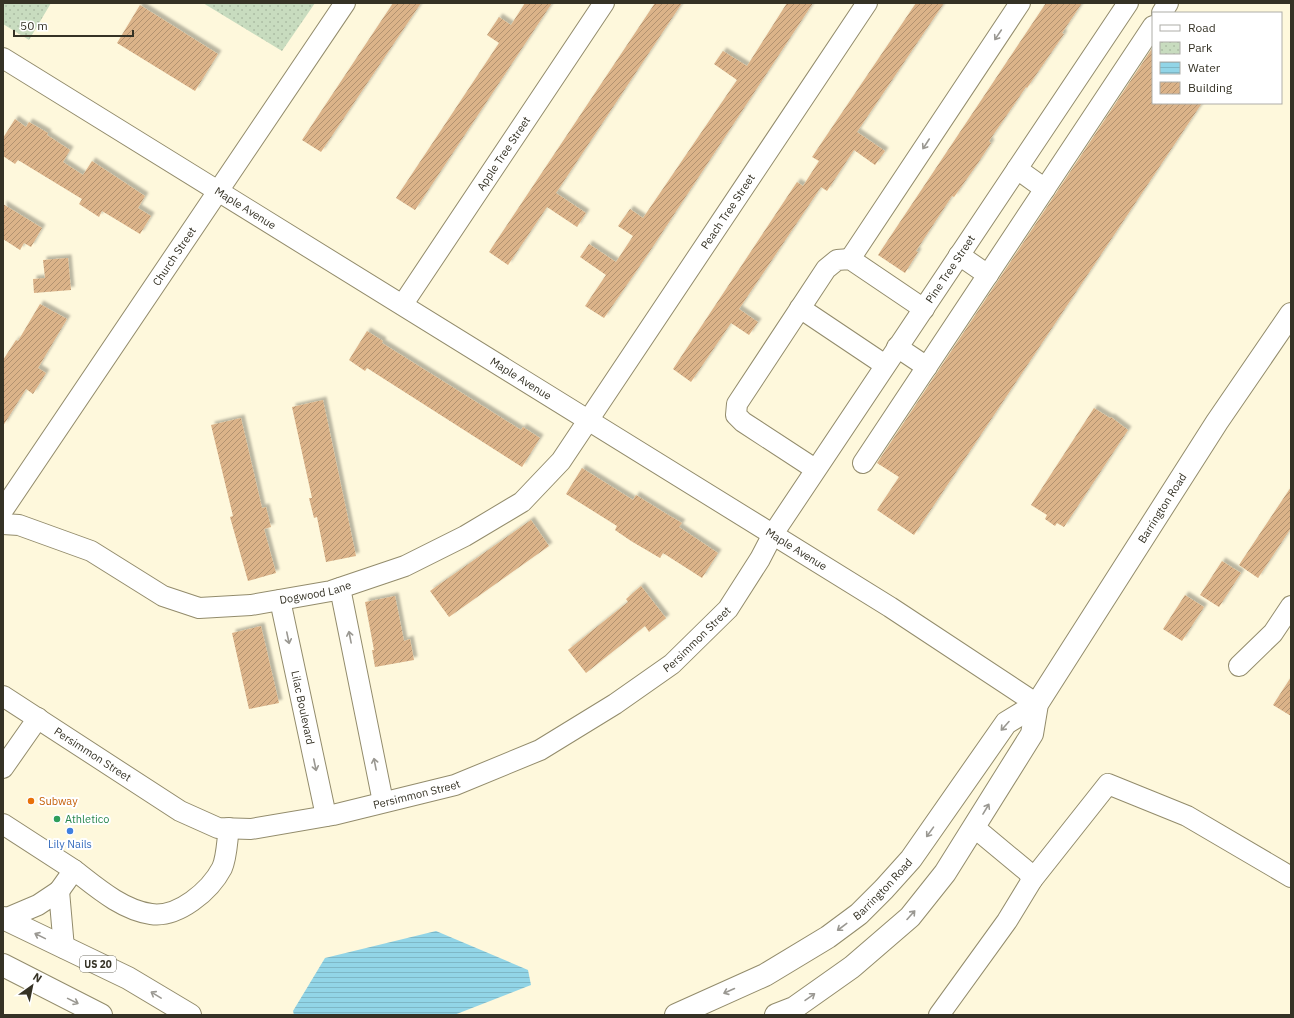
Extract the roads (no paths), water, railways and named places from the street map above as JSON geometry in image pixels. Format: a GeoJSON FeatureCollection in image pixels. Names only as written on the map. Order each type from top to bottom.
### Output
{"type":"FeatureCollection","features":[{"type":"Feature","properties":{"kind":"main road","name":"Barrington Road"},"geometry":{"type":"LineString","coordinates":[[776,1015],[794,1008],[852,968],[910,918],[945,874],[975,828],[1032,734],[1037,704],[1217,422],[1291,314]]}},
{"type":"Feature","properties":{"kind":"main road","name":"Barrington Road"},"geometry":{"type":"LineString","coordinates":[[676,1015],[765,975],[828,937],[859,914],[911,859],[1006,723],[1037,704]]}},
{"type":"Feature","properties":{"kind":"main road","name":"US 20"},"geometry":{"type":"LineString","coordinates":[[4,919],[128,978],[190,1015]]}},
{"type":"Feature","properties":{"kind":"main road"},"geometry":{"type":"LineString","coordinates":[[3,965],[101,1015]]}},
{"type":"Feature","properties":{"kind":"street","name":"Church Street"},"geometry":{"type":"LineString","coordinates":[[3,510],[345,3]]}},
{"type":"Feature","properties":{"kind":"street","name":"Apple Tree Street"},"geometry":{"type":"LineString","coordinates":[[403,304],[604,3]]}},
{"type":"Feature","properties":{"kind":"street","name":"Peach Tree Street"},"geometry":{"type":"LineString","coordinates":[[589,420],[867,3]]}},
{"type":"Feature","properties":{"kind":"street"},"geometry":{"type":"LineString","coordinates":[[850,259],[1020,3]]}},
{"type":"Feature","properties":{"kind":"street"},"geometry":{"type":"LineString","coordinates":[[1162,12],[1168,3]]}},
{"type":"Feature","properties":{"kind":"street"},"geometry":{"type":"LineString","coordinates":[[1126,5],[1152,20]]}},
{"type":"Feature","properties":{"kind":"street","name":"Pine Tree Street"},"geometry":{"type":"LineString","coordinates":[[773,534],[1126,5]]}},
{"type":"Feature","properties":{"kind":"street"},"geometry":{"type":"LineString","coordinates":[[863,463],[1152,28]]}},
{"type":"Feature","properties":{"kind":"street","name":"Maple Avenue"},"geometry":{"type":"LineString","coordinates":[[3,58],[218,192],[403,304],[890,607],[1037,704]]}},
{"type":"Feature","properties":{"kind":"street"},"geometry":{"type":"LineString","coordinates":[[1087,64],[1115,83]]}},
{"type":"Feature","properties":{"kind":"street"},"geometry":{"type":"LineString","coordinates":[[1017,169],[1045,189]]}},
{"type":"Feature","properties":{"kind":"street"},"geometry":{"type":"LineString","coordinates":[[959,255],[988,275]]}},
{"type":"Feature","properties":{"kind":"street"},"geometry":{"type":"LineString","coordinates":[[815,469],[743,422],[736,415],[737,404],[826,269],[837,260],[850,259],[924,309]]}},
{"type":"Feature","properties":{"kind":"street"},"geometry":{"type":"LineString","coordinates":[[800,308],[885,365]]}},
{"type":"Feature","properties":{"kind":"street"},"geometry":{"type":"LineString","coordinates":[[897,347],[927,367]]}},
{"type":"Feature","properties":{"kind":"street","name":"Dogwood Lane"},"geometry":{"type":"LineString","coordinates":[[3,524],[19,525],[91,551],[163,596],[199,608],[251,605],[280,600],[340,588],[405,566],[465,536],[522,502],[561,461],[589,420]]}},
{"type":"Feature","properties":{"kind":"street","name":"Persimmon Street"},"geometry":{"type":"LineString","coordinates":[[3,696],[180,811],[218,828],[251,829],[326,816],[455,785],[540,750],[621,699],[672,664],[728,609],[760,559],[773,534]]}},
{"type":"Feature","properties":{"kind":"street"},"geometry":{"type":"LineString","coordinates":[[340,588],[383,802]]}},
{"type":"Feature","properties":{"kind":"street","name":"Lilac Boulevard"},"geometry":{"type":"LineString","coordinates":[[280,600],[326,816]]}},
{"type":"Feature","properties":{"kind":"street"},"geometry":{"type":"LineString","coordinates":[[1239,666],[1273,633],[1291,606]]}},
{"type":"Feature","properties":{"kind":"street"},"geometry":{"type":"LineString","coordinates":[[6,758],[38,718]]}},
{"type":"Feature","properties":{"kind":"street"},"geometry":{"type":"LineString","coordinates":[[939,1015],[1007,921],[1032,880],[1108,784],[1187,816],[1291,877]]}},
{"type":"Feature","properties":{"kind":"street"},"geometry":{"type":"LineString","coordinates":[[3,824],[74,870],[110,897],[130,908],[151,914],[178,911],[203,893],[222,867],[229,828]]}},
{"type":"Feature","properties":{"kind":"street"},"geometry":{"type":"LineString","coordinates":[[975,828],[1028,872],[1032,880]]}},
{"type":"Feature","properties":{"kind":"street"},"geometry":{"type":"LineString","coordinates":[[4,919],[38,904],[59,891],[74,870]]}},
{"type":"Feature","properties":{"kind":"street"},"geometry":{"type":"LineString","coordinates":[[59,891],[64,948]]}},
{"type":"Feature","properties":{"kind":"water"},"geometry":{"type":"Polygon","coordinates":[[[436,931],[528,970],[531,985],[454,1015],[294,1015],[293,1011],[325,958],[436,931]]]}},
{"type":"Feature","properties":{"kind":"place","name":"Subway"},"geometry":{"type":"Point","coordinates":[31,801]}},
{"type":"Feature","properties":{"kind":"place","name":"Athletico"},"geometry":{"type":"Point","coordinates":[57,819]}},
{"type":"Feature","properties":{"kind":"place","name":"Lily Nails"},"geometry":{"type":"Point","coordinates":[70,831]}}]}
